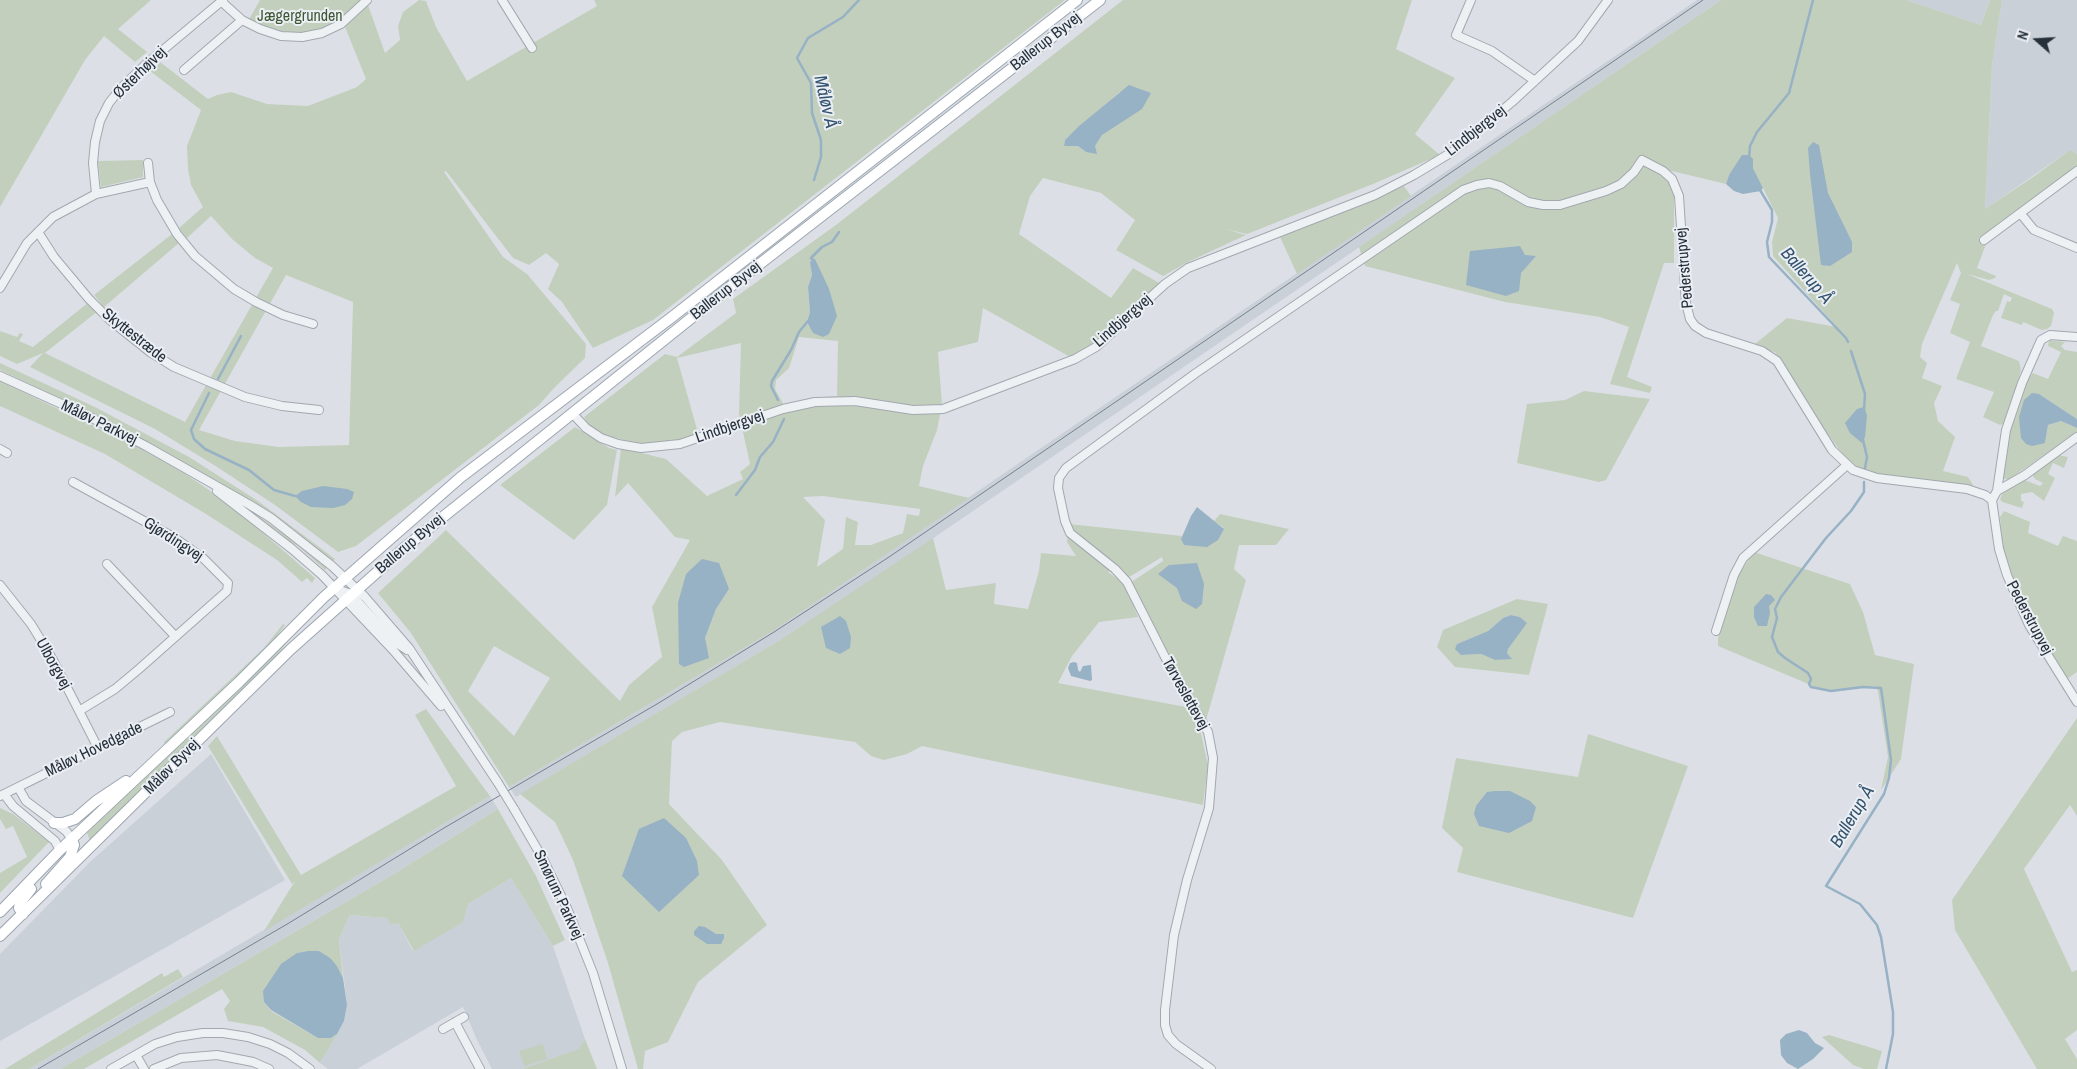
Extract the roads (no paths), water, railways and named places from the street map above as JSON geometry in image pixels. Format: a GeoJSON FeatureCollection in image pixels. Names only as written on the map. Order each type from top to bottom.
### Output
{"type":"FeatureCollection","features":[{"type":"Feature","properties":{"kind":"main road","name":"Ballerup Byvej"},"geometry":{"type":"LineString","coordinates":[[334,588],[461,477],[664,323],[1078,0]]}},
{"type":"Feature","properties":{"kind":"main road","name":"Ballerup Byvej"},"geometry":{"type":"LineString","coordinates":[[351,594],[476,488],[572,414],[730,287],[1100,0]]}},
{"type":"Feature","properties":{"kind":"main road","name":"Måløv Byvej"},"geometry":{"type":"LineString","coordinates":[[0,912],[56,854],[239,682],[334,588]]}},
{"type":"Feature","properties":{"kind":"main road","name":"Måløv Byvej"},"geometry":{"type":"LineString","coordinates":[[0,936],[42,897],[223,716],[351,594]]}},
{"type":"Feature","properties":{"kind":"main road"},"geometry":{"type":"LineString","coordinates":[[54,823],[63,823],[75,819],[96,801],[150,765]]}},
{"type":"Feature","properties":{"kind":"main road"},"geometry":{"type":"LineString","coordinates":[[42,897],[46,883],[74,851],[72,839]]}},
{"type":"Feature","properties":{"kind":"main road"},"geometry":{"type":"LineString","coordinates":[[23,914],[20,908],[22,899],[45,873],[56,854]]}},
{"type":"Feature","properties":{"kind":"street"},"geometry":{"type":"LineString","coordinates":[[222,1],[242,20],[260,30],[281,36],[302,37],[322,33],[341,24],[367,0]]}},
{"type":"Feature","properties":{"kind":"street"},"geometry":{"type":"LineString","coordinates":[[502,0],[532,48]]}},
{"type":"Feature","properties":{"kind":"street"},"geometry":{"type":"LineString","coordinates":[[1471,0],[1456,36],[1492,51],[1535,81]]}},
{"type":"Feature","properties":{"kind":"street","name":"Lindbjergvej"},"geometry":{"type":"LineString","coordinates":[[572,414],[586,428],[601,438],[618,444],[641,448],[680,444],[783,409],[815,402],[855,401],[913,410],[943,409],[1075,359],[1088,351],[1165,284],[1188,268],[1375,194],[1414,175],[1464,142],[1578,41],[1608,0]]}},
{"type":"Feature","properties":{"kind":"street","name":"Østerhøjvej"},"geometry":{"type":"LineString","coordinates":[[96,194],[93,163],[95,142],[100,121],[109,103],[121,88],[145,65],[222,1]]}},
{"type":"Feature","properties":{"kind":"street"},"geometry":{"type":"LineString","coordinates":[[184,70],[242,20]]}},
{"type":"Feature","properties":{"kind":"street","name":"Pederstrupvej"},"geometry":{"type":"LineString","coordinates":[[1059,478],[1066,468],[1196,373],[1463,190],[1488,183],[1500,186],[1528,202],[1543,205],[1560,205],[1606,191],[1621,184],[1634,172],[1642,160],[1672,179],[1679,196],[1686,303],[1690,319],[1695,326],[1706,333],[1762,351],[1777,361],[1832,450],[1847,465],[1863,475],[1967,489],[1992,500],[1999,548],[2016,597],[2029,625],[2077,702]]}},
{"type":"Feature","properties":{"kind":"street"},"geometry":{"type":"LineString","coordinates":[[148,163],[150,182],[157,200],[177,234],[195,256],[216,275],[256,302],[283,315],[313,324]]}},
{"type":"Feature","properties":{"kind":"street"},"geometry":{"type":"LineString","coordinates":[[1984,240],[2077,171]]}},
{"type":"Feature","properties":{"kind":"street"},"geometry":{"type":"LineString","coordinates":[[0,288],[20,254],[53,217],[96,194],[150,182]]}},
{"type":"Feature","properties":{"kind":"street"},"geometry":{"type":"LineString","coordinates":[[2021,214],[2034,230],[2077,248]]}},
{"type":"Feature","properties":{"kind":"street","name":"Skyttestræde"},"geometry":{"type":"LineString","coordinates":[[38,232],[54,257],[89,300],[110,320],[158,357],[174,367],[245,397],[282,406],[319,410]]}},
{"type":"Feature","properties":{"kind":"street"},"geometry":{"type":"LineString","coordinates":[[1992,500],[1997,491],[2006,430],[2022,383],[2040,340],[2050,335],[2077,337]]}},
{"type":"Feature","properties":{"kind":"street","name":"Måløv Parkvej"},"geometry":{"type":"LineString","coordinates":[[0,376],[95,420],[270,518],[345,578],[351,594]]}},
{"type":"Feature","properties":{"kind":"street"},"geometry":{"type":"LineString","coordinates":[[1997,491],[2025,475],[2077,437]]}},
{"type":"Feature","properties":{"kind":"street"},"geometry":{"type":"LineString","coordinates":[[1716,631],[1734,574],[1744,558],[1847,465]]}},
{"type":"Feature","properties":{"kind":"street","name":"Måløv Parkvej"},"geometry":{"type":"LineString","coordinates":[[196,475],[292,549],[334,588],[351,594]]}},
{"type":"Feature","properties":{"kind":"street","name":"Tørveslettevej"},"geometry":{"type":"LineString","coordinates":[[1059,478],[1058,488],[1063,513],[1070,533],[1115,569],[1127,582],[1165,657],[1208,732],[1213,758],[1209,808],[1187,880],[1174,935],[1165,1010],[1165,1026],[1168,1035],[1176,1044],[1211,1069]]}},
{"type":"Feature","properties":{"kind":"street","name":"Gjørdingvej"},"geometry":{"type":"LineString","coordinates":[[73,482],[175,538],[203,558],[228,583],[227,591],[114,689],[79,711]]}},
{"type":"Feature","properties":{"kind":"street"},"geometry":{"type":"LineString","coordinates":[[107,564],[175,636]]}},
{"type":"Feature","properties":{"kind":"street","name":"Ulborgvej"},"geometry":{"type":"LineString","coordinates":[[0,584],[31,624],[53,660],[98,748]]}},
{"type":"Feature","properties":{"kind":"street","name":"Smørum Parkvej"},"geometry":{"type":"LineString","coordinates":[[351,594],[392,627],[413,655],[498,783],[543,859],[594,973],[622,1069]]}},
{"type":"Feature","properties":{"kind":"street","name":"Smørum Parkvej"},"geometry":{"type":"LineString","coordinates":[[351,594],[466,735]]}},
{"type":"Feature","properties":{"kind":"street","name":"Måløv Hovedgade"},"geometry":{"type":"LineString","coordinates":[[56,854],[55,841],[2,795],[170,712]]}},
{"type":"Feature","properties":{"kind":"street"},"geometry":{"type":"LineString","coordinates":[[18,787],[26,801],[72,839]]}},
{"type":"Feature","properties":{"kind":"street"},"geometry":{"type":"LineString","coordinates":[[443,1029],[464,1017]]}},
{"type":"Feature","properties":{"kind":"street"},"geometry":{"type":"LineString","coordinates":[[455,1022],[480,1069]]}},
{"type":"Feature","properties":{"kind":"street"},"geometry":{"type":"LineString","coordinates":[[111,1069],[155,1044],[177,1037],[203,1033],[248,1036],[288,1053],[310,1069]]}},
{"type":"Feature","properties":{"kind":"street"},"geometry":{"type":"LineString","coordinates":[[136,1055],[144,1069]]}},
{"type":"Feature","properties":{"kind":"street"},"geometry":{"type":"LineString","coordinates":[[154,1069],[181,1058],[217,1055],[253,1062],[269,1069]]}},
{"type":"Feature","properties":{"kind":"water"},"geometry":{"type":"Polygon","coordinates":[[[1129,85],[1151,93],[1142,109],[1102,135],[1095,146],[1097,154],[1086,152],[1078,146],[1064,146],[1065,140],[1079,126],[1129,85]]]}},
{"type":"Feature","properties":{"kind":"water"},"geometry":{"type":"Polygon","coordinates":[[[1813,142],[1819,145],[1828,193],[1852,242],[1852,252],[1830,266],[1821,265],[1808,148],[1813,142]]]}},
{"type":"Feature","properties":{"kind":"water"},"geometry":{"type":"Polygon","coordinates":[[[1742,155],[1749,155],[1753,159],[1753,168],[1763,188],[1761,191],[1743,194],[1734,191],[1726,184],[1729,175],[1742,155]]]}},
{"type":"Feature","properties":{"kind":"water"},"geometry":{"type":"Polygon","coordinates":[[[1520,246],[1525,255],[1536,256],[1521,273],[1519,291],[1506,296],[1466,285],[1470,251],[1520,246]]]}},
{"type":"Feature","properties":{"kind":"water"},"geometry":{"type":"Polygon","coordinates":[[[815,259],[829,289],[837,316],[829,334],[823,337],[813,333],[807,322],[810,312],[808,287],[812,275],[810,262],[815,259]]]}},
{"type":"Feature","properties":{"kind":"water"},"geometry":{"type":"Polygon","coordinates":[[[2032,393],[2039,394],[2077,419],[2077,428],[2061,421],[2048,425],[2045,443],[2032,446],[2026,444],[2021,438],[2019,417],[2024,400],[2032,393]]]}},
{"type":"Feature","properties":{"kind":"water"},"geometry":{"type":"Polygon","coordinates":[[[1864,407],[1867,415],[1865,437],[1862,443],[1850,433],[1845,423],[1857,409],[1864,407]]]}},
{"type":"Feature","properties":{"kind":"water"},"geometry":{"type":"Polygon","coordinates":[[[323,486],[347,489],[354,492],[352,499],[345,505],[333,508],[311,507],[301,502],[295,496],[302,491],[323,486]]]}},
{"type":"Feature","properties":{"kind":"water"},"geometry":{"type":"Polygon","coordinates":[[[1197,507],[1224,529],[1218,540],[1207,547],[1184,545],[1181,539],[1197,507]]]}},
{"type":"Feature","properties":{"kind":"water"},"geometry":{"type":"Polygon","coordinates":[[[702,559],[719,563],[729,589],[716,609],[705,638],[709,658],[684,667],[679,664],[678,603],[686,574],[702,559]]]}},
{"type":"Feature","properties":{"kind":"water"},"geometry":{"type":"Polygon","coordinates":[[[1197,563],[1204,584],[1202,604],[1196,609],[1182,601],[1177,588],[1158,574],[1169,565],[1197,563]]]}},
{"type":"Feature","properties":{"kind":"water"},"geometry":{"type":"Polygon","coordinates":[[[1766,594],[1771,595],[1775,600],[1769,606],[1770,613],[1767,626],[1758,626],[1754,617],[1754,607],[1766,594]]]}},
{"type":"Feature","properties":{"kind":"water"},"geometry":{"type":"Polygon","coordinates":[[[1511,615],[1520,617],[1527,623],[1508,649],[1507,653],[1512,659],[1495,660],[1481,654],[1461,655],[1455,649],[1457,644],[1488,631],[1503,618],[1511,615]]]}},
{"type":"Feature","properties":{"kind":"water"},"geometry":{"type":"Polygon","coordinates":[[[840,616],[846,621],[851,637],[850,648],[840,654],[826,648],[821,627],[840,616]]]}},
{"type":"Feature","properties":{"kind":"water"},"geometry":{"type":"Polygon","coordinates":[[[1070,663],[1077,663],[1080,672],[1083,666],[1091,665],[1092,680],[1071,676],[1068,668],[1070,663]]]}},
{"type":"Feature","properties":{"kind":"water"},"geometry":{"type":"Polygon","coordinates":[[[1510,791],[1530,801],[1536,807],[1532,821],[1509,833],[1479,826],[1474,814],[1476,806],[1487,792],[1510,791]]]}},
{"type":"Feature","properties":{"kind":"water"},"geometry":{"type":"Polygon","coordinates":[[[664,818],[686,838],[697,861],[699,875],[659,912],[622,876],[639,829],[664,818]]]}},
{"type":"Feature","properties":{"kind":"water"},"geometry":{"type":"Polygon","coordinates":[[[699,926],[705,927],[716,934],[724,934],[721,944],[707,944],[694,935],[694,931],[699,926]]]}},
{"type":"Feature","properties":{"kind":"water"},"geometry":{"type":"Polygon","coordinates":[[[319,951],[330,958],[337,966],[343,978],[347,1005],[344,1021],[337,1034],[331,1038],[318,1038],[271,1010],[264,1002],[263,991],[281,964],[297,953],[319,951]]]}},
{"type":"Feature","properties":{"kind":"water"},"geometry":{"type":"Polygon","coordinates":[[[1799,1030],[1807,1033],[1815,1043],[1824,1048],[1813,1059],[1798,1069],[1787,1063],[1781,1055],[1780,1040],[1786,1034],[1799,1030]]]}},
{"type":"Feature","properties":{"kind":"waterway","name":"Måløv Å"},"geometry":{"type":"LineString","coordinates":[[814,180],[821,157],[821,140],[812,113],[811,83],[797,58],[808,38],[843,17],[859,0]]}},
{"type":"Feature","properties":{"kind":"waterway","name":"Ballerup Å"},"geometry":{"type":"LineString","coordinates":[[1749,158],[1750,146],[1757,132],[1789,93],[1813,0]]}},
{"type":"Feature","properties":{"kind":"waterway","name":"Ballerup Å"},"geometry":{"type":"LineString","coordinates":[[1760,190],[1772,210],[1772,222],[1767,242],[1769,257],[1848,342]]}},
{"type":"Feature","properties":{"kind":"waterway","name":"Måløv Å"},"geometry":{"type":"LineString","coordinates":[[814,261],[811,258],[822,247],[832,242],[839,232]]}},
{"type":"Feature","properties":{"kind":"waterway","name":"Måløv Å"},"geometry":{"type":"LineString","coordinates":[[778,400],[771,386],[772,381],[791,350],[799,332],[808,321]]}},
{"type":"Feature","properties":{"kind":"waterway"},"geometry":{"type":"LineString","coordinates":[[218,379],[241,336]]}},
{"type":"Feature","properties":{"kind":"waterway","name":"Ballerup Å"},"geometry":{"type":"LineString","coordinates":[[1851,351],[1865,394],[1864,410]]}},
{"type":"Feature","properties":{"kind":"waterway"},"geometry":{"type":"LineString","coordinates":[[209,393],[191,430],[194,439],[205,449],[249,470],[274,490],[295,496]]}},
{"type":"Feature","properties":{"kind":"waterway","name":"Måløv Å"},"geometry":{"type":"LineString","coordinates":[[736,495],[755,470],[760,457],[773,442],[784,419]]}},
{"type":"Feature","properties":{"kind":"waterway","name":"Ballerup Å"},"geometry":{"type":"LineString","coordinates":[[1863,440],[1867,457],[1865,468]]}},
{"type":"Feature","properties":{"kind":"waterway","name":"Ballerup Å"},"geometry":{"type":"LineString","coordinates":[[1864,482],[1864,492],[1851,511],[1826,538],[1781,597],[1775,609],[1777,618],[1772,637],[1778,652],[1808,673],[1811,679],[1809,684],[1811,687],[1831,691],[1863,687],[1881,688],[1891,760],[1889,778],[1884,794],[1826,886],[1860,904],[1877,925],[1881,937],[1893,1012],[1893,1034],[1886,1069]]}},
{"type":"Feature","properties":{"kind":"tram line"},"geometry":{"type":"LineString","coordinates":[[38,1069],[289,923],[444,828],[657,704],[774,632],[889,557],[1703,0]]}},
{"type":"Feature","properties":{"kind":"park label","name":"Jægergrunden"},"geometry":{"type":"Point","coordinates":[300,17]}}]}
